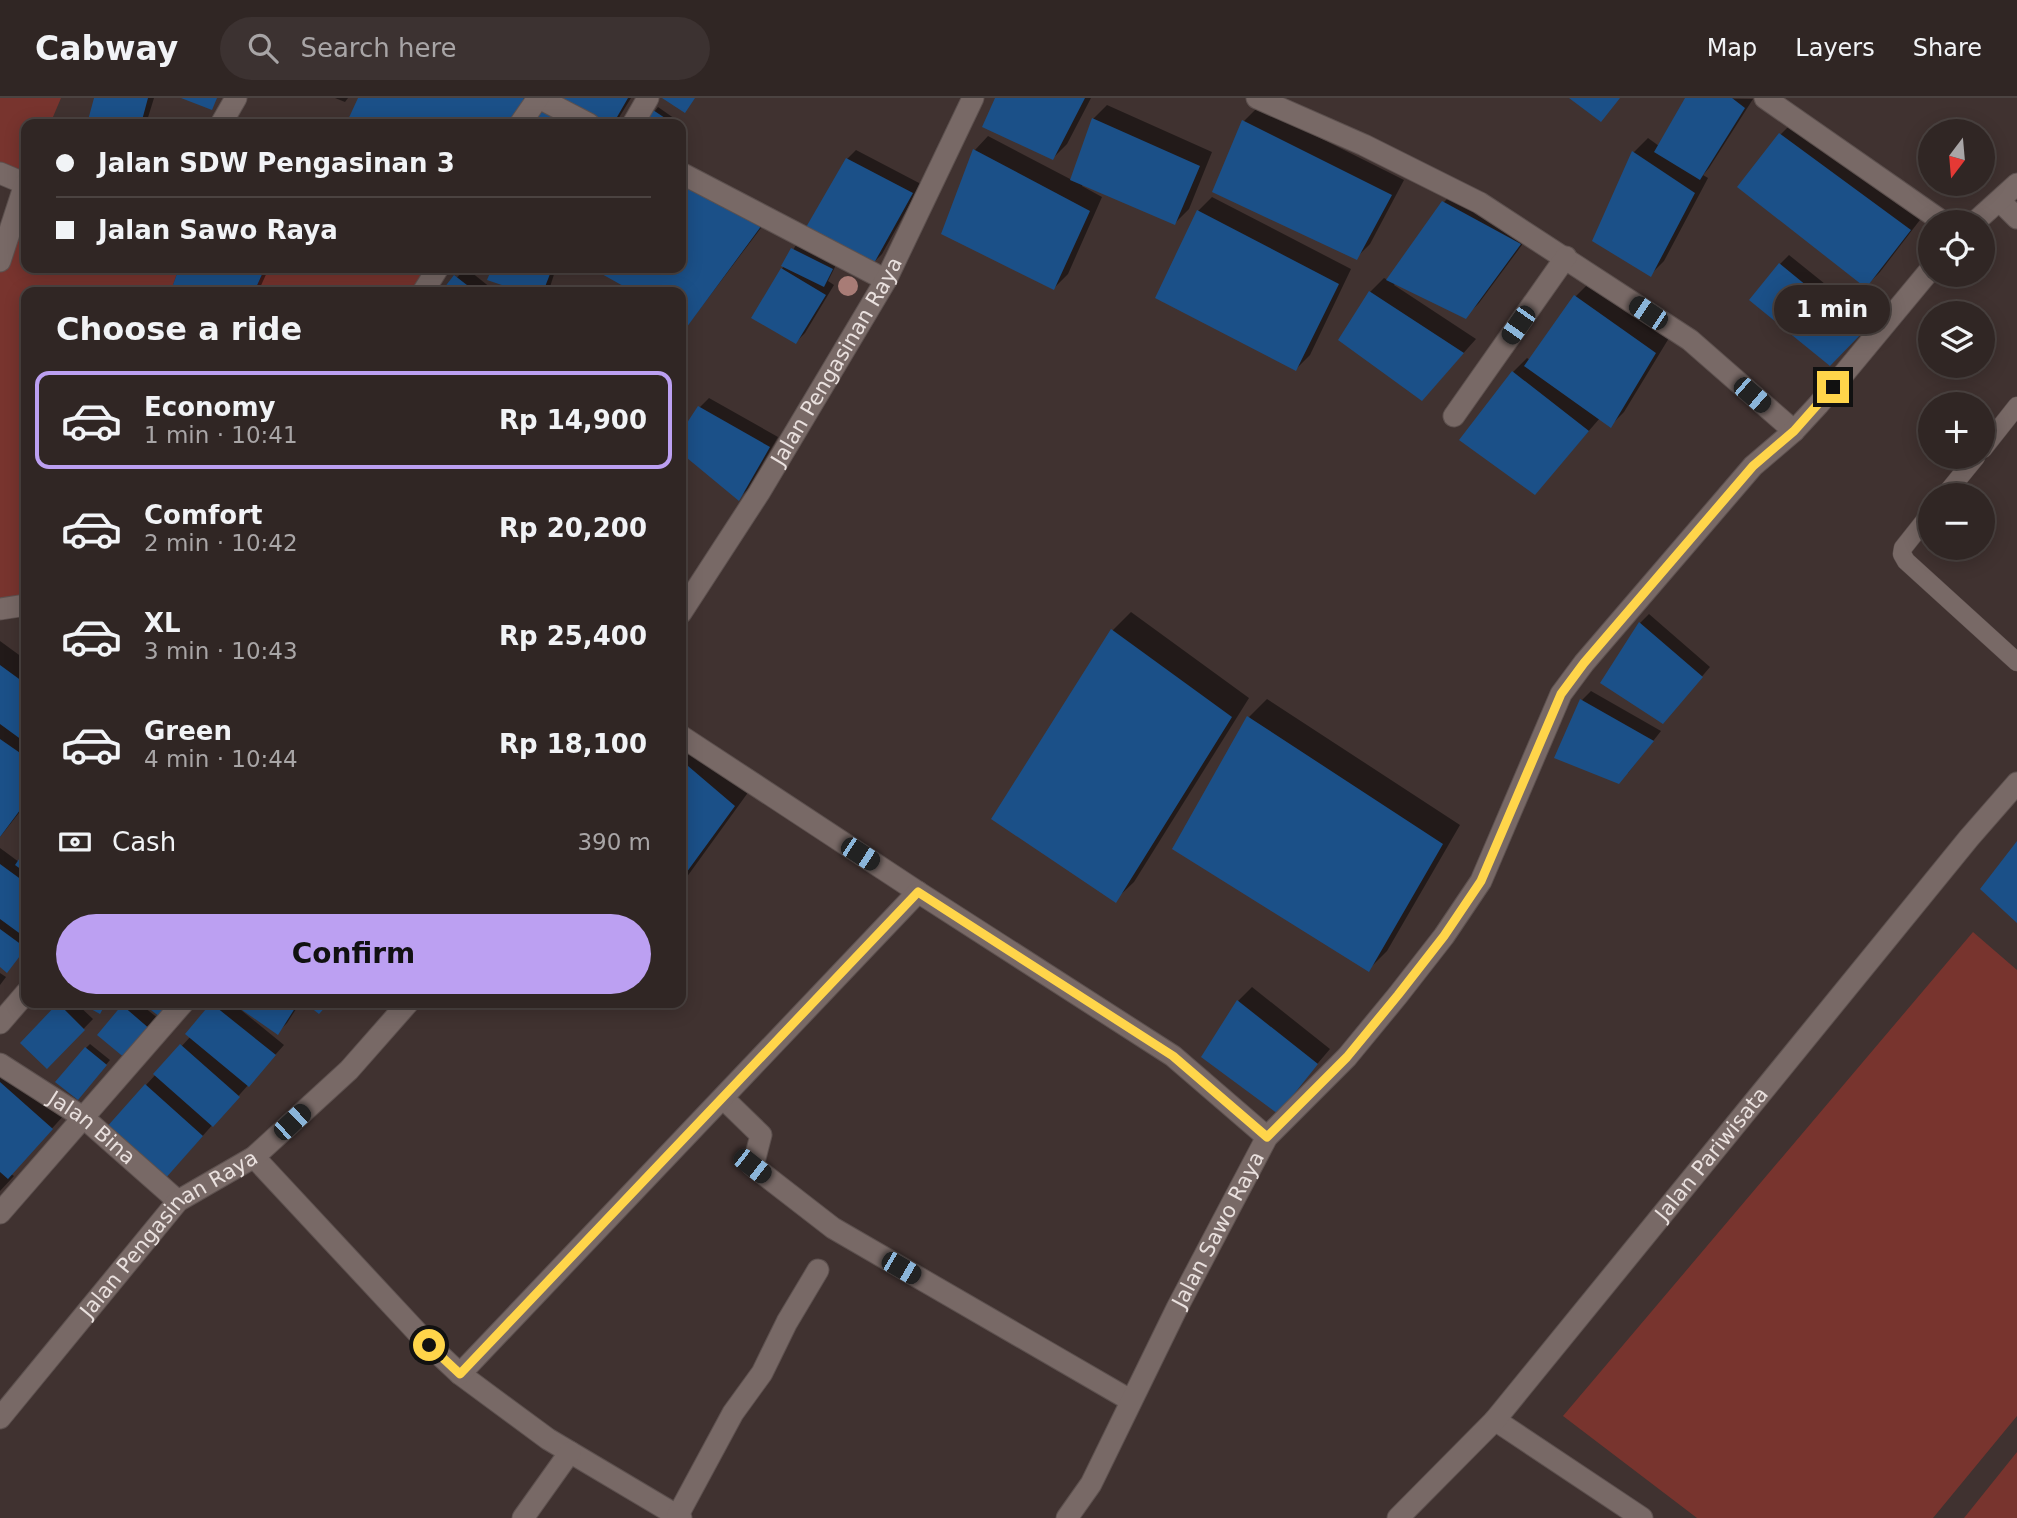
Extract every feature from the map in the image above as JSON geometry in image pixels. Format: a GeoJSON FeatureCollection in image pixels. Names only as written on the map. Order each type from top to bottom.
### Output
{"type":"FeatureCollection","features":[{"type":"Feature","properties":{"kind":"street"},"geometry":{"type":"LineString","coordinates":[[224,119],[236,98]]}},
{"type":"Feature","properties":{"kind":"street"},"geometry":{"type":"LineString","coordinates":[[524,119],[539,98],[579,119]]}},
{"type":"Feature","properties":{"kind":"street"},"geometry":{"type":"LineString","coordinates":[[636,119],[648,98]]}},
{"type":"Feature","properties":{"kind":"street","name":"Jalan Pengasinan Raya"},"geometry":{"type":"LineString","coordinates":[[686,604],[760,493],[886,280],[973,98]]}},
{"type":"Feature","properties":{"kind":"street"},"geometry":{"type":"LineString","coordinates":[[1257,98],[1364,145],[1480,203],[1690,340],[1794,431]]}},
{"type":"Feature","properties":{"kind":"street"},"geometry":{"type":"LineString","coordinates":[[1765,98],[1926,210]]}},
{"type":"Feature","properties":{"kind":"street"},"geometry":{"type":"LineString","coordinates":[[0,173],[21,182]]}},
{"type":"Feature","properties":{"kind":"street"},"geometry":{"type":"LineString","coordinates":[[686,176],[886,280]]}},
{"type":"Feature","properties":{"kind":"street"},"geometry":{"type":"LineString","coordinates":[[1989,210],[2017,184]]}},
{"type":"Feature","properties":{"kind":"street"},"geometry":{"type":"LineString","coordinates":[[0,261],[21,196]]}},
{"type":"Feature","properties":{"kind":"street"},"geometry":{"type":"LineString","coordinates":[[2000,201],[2017,218]]}},
{"type":"Feature","properties":{"kind":"street"},"geometry":{"type":"LineString","coordinates":[[1454,416],[1566,257]]}},
{"type":"Feature","properties":{"kind":"street","name":"Jalan Sawo Raya"},"geometry":{"type":"LineString","coordinates":[[1067,1518],[1091,1484],[1130,1401],[1267,1137],[1347,1057],[1390,1006],[1444,936],[1481,881],[1561,694],[1753,466],[1794,431],[1918,284]]}},
{"type":"Feature","properties":{"kind":"street"},"geometry":{"type":"LineString","coordinates":[[0,609],[21,607]]}},
{"type":"Feature","properties":{"kind":"street"},"geometry":{"type":"LineString","coordinates":[[686,739],[1173,1056],[1267,1137]]}},
{"type":"Feature","properties":{"kind":"street","name":"Jalan Pariwisata"},"geometry":{"type":"LineString","coordinates":[[1398,1518],[1495,1420],[1969,838],[2017,783]]}},
{"type":"Feature","properties":{"kind":"street"},"geometry":{"type":"LineString","coordinates":[[460,1374],[918,892]]}},
{"type":"Feature","properties":{"kind":"street"},"geometry":{"type":"LineString","coordinates":[[0,1023],[21,999]]}},
{"type":"Feature","properties":{"kind":"street"},"geometry":{"type":"LineString","coordinates":[[0,1213],[179,1008]]}},
{"type":"Feature","properties":{"kind":"street","name":"Jalan Pengasinan Raya"},"geometry":{"type":"LineString","coordinates":[[0,1418],[178,1201],[254,1157],[349,1070],[404,1008]]}},
{"type":"Feature","properties":{"kind":"street","name":"Jalan Bina"},"geometry":{"type":"LineString","coordinates":[[0,1064],[84,1118],[178,1201]]}},
{"type":"Feature","properties":{"kind":"street"},"geometry":{"type":"LineString","coordinates":[[723,1098],[761,1135],[752,1166],[832,1228],[1130,1401]]}},
{"type":"Feature","properties":{"kind":"street"},"geometry":{"type":"LineString","coordinates":[[254,1157],[429,1345],[460,1374],[548,1439],[680,1517],[733,1413],[762,1373],[787,1322],[818,1270]]}},
{"type":"Feature","properties":{"kind":"street"},"geometry":{"type":"LineString","coordinates":[[1495,1420],[1642,1518]]}},
{"type":"Feature","properties":{"kind":"street"},"geometry":{"type":"LineString","coordinates":[[523,1518],[570,1452]]}},
{"type":"Feature","properties":{"kind":"lane"},"geometry":{"type":"LineString","coordinates":[[1995,434],[2017,406]]}},
{"type":"Feature","properties":{"kind":"lane"},"geometry":{"type":"LineString","coordinates":[[1955,483],[1966,469]]}},
{"type":"Feature","properties":{"kind":"lane"},"geometry":{"type":"LineString","coordinates":[[1918,529],[1903,548],[1902,554],[1906,561],[2017,662]]}},
{"type":"Feature","properties":{"kind":"shaded area"},"geometry":{"type":"Polygon","coordinates":[[[0,98],[61,98],[52,119],[21,119],[21,182],[0,173],[0,98]]]}},
{"type":"Feature","properties":{"kind":"shaded area"},"geometry":{"type":"Polygon","coordinates":[[[21,196],[21,273],[177,273],[173,285],[179,287],[21,287],[21,606],[0,609],[0,261],[21,196]]]}},
{"type":"Feature","properties":{"kind":"shaded area"},"geometry":{"type":"Polygon","coordinates":[[[263,273],[431,273],[423,287],[256,287],[263,273]]]}},
{"type":"Feature","properties":{"kind":"shaded area"},"geometry":{"type":"Polygon","coordinates":[[[1973,932],[2017,970],[2017,1416],[1933,1518],[1697,1518],[1563,1416],[1973,932]]]}},
{"type":"Feature","properties":{"kind":"shaded area"},"geometry":{"type":"Polygon","coordinates":[[[2017,1452],[2017,1518],[1964,1518],[2017,1452]]]}},
{"type":"Feature","properties":{"kind":"building"},"geometry":{"type":"Polygon","coordinates":[[[94,98],[148,98],[142,119],[88,119],[94,98]]]}},
{"type":"Feature","properties":{"kind":"building"},"geometry":{"type":"Polygon","coordinates":[[[181,98],[217,98],[212,110],[181,98]]]}},
{"type":"Feature","properties":{"kind":"building"},"geometry":{"type":"Polygon","coordinates":[[[358,98],[525,99],[513,119],[348,119],[358,98]]]}},
{"type":"Feature","properties":{"kind":"building"},"geometry":{"type":"Polygon","coordinates":[[[546,98],[628,98],[616,119],[584,119],[546,98]]]}},
{"type":"Feature","properties":{"kind":"building"},"geometry":{"type":"Polygon","coordinates":[[[662,98],[695,98],[685,113],[662,98]]]}},
{"type":"Feature","properties":{"kind":"building"},"geometry":{"type":"Polygon","coordinates":[[[995,98],[1085,98],[1053,160],[982,127],[995,98]]]}},
{"type":"Feature","properties":{"kind":"building"},"geometry":{"type":"Polygon","coordinates":[[[1569,98],[1620,98],[1601,122],[1569,98]]]}},
{"type":"Feature","properties":{"kind":"building"},"geometry":{"type":"Polygon","coordinates":[[[1685,98],[1732,98],[1745,108],[1700,180],[1654,152],[1685,98]]]}},
{"type":"Feature","properties":{"kind":"building"},"geometry":{"type":"Polygon","coordinates":[[[540,104],[570,119],[531,119],[540,104]]]}},
{"type":"Feature","properties":{"kind":"building"},"geometry":{"type":"Polygon","coordinates":[[[653,110],[666,119],[647,119],[653,110]]]}},
{"type":"Feature","properties":{"kind":"building"},"geometry":{"type":"Polygon","coordinates":[[[1092,118],[1200,166],[1175,225],[1070,180],[1092,118]]]}},
{"type":"Feature","properties":{"kind":"building"},"geometry":{"type":"Polygon","coordinates":[[[1242,120],[1392,195],[1357,260],[1212,192],[1242,120]]]}},
{"type":"Feature","properties":{"kind":"building"},"geometry":{"type":"Polygon","coordinates":[[[1779,133],[1911,230],[1866,288],[1737,187],[1779,133]]]}},
{"type":"Feature","properties":{"kind":"building"},"geometry":{"type":"Polygon","coordinates":[[[973,149],[1090,211],[1054,290],[941,234],[973,149]]]}},
{"type":"Feature","properties":{"kind":"building"},"geometry":{"type":"Polygon","coordinates":[[[1632,151],[1695,193],[1651,277],[1592,241],[1632,151]]]}},
{"type":"Feature","properties":{"kind":"building"},"geometry":{"type":"Polygon","coordinates":[[[846,158],[913,193],[873,265],[805,229],[846,158]]]}},
{"type":"Feature","properties":{"kind":"building"},"geometry":{"type":"Polygon","coordinates":[[[686,184],[762,225],[686,328],[686,287],[625,287],[600,273],[686,273],[686,184]]]}},
{"type":"Feature","properties":{"kind":"building"},"geometry":{"type":"Polygon","coordinates":[[[1442,201],[1521,244],[1466,319],[1386,280],[1442,201]]]}},
{"type":"Feature","properties":{"kind":"building"},"geometry":{"type":"Polygon","coordinates":[[[1197,210],[1339,284],[1296,371],[1155,298],[1197,210]]]}},
{"type":"Feature","properties":{"kind":"building"},"geometry":{"type":"Polygon","coordinates":[[[791,248],[833,269],[824,287],[781,266],[791,248]]]}},
{"type":"Feature","properties":{"kind":"building"},"geometry":{"type":"Polygon","coordinates":[[[1779,263],[1863,332],[1830,366],[1749,300],[1779,263]]]}},
{"type":"Feature","properties":{"kind":"building"},"geometry":{"type":"Polygon","coordinates":[[[781,268],[826,295],[796,344],[751,318],[781,268]]]}},
{"type":"Feature","properties":{"kind":"building"},"geometry":{"type":"Polygon","coordinates":[[[177,273],[263,273],[256,287],[173,285],[177,273]]]}},
{"type":"Feature","properties":{"kind":"building"},"geometry":{"type":"Polygon","coordinates":[[[490,273],[550,274],[545,287],[508,287],[487,280],[490,273]]]}},
{"type":"Feature","properties":{"kind":"building"},"geometry":{"type":"Polygon","coordinates":[[[454,275],[470,287],[445,287],[454,275]]]}},
{"type":"Feature","properties":{"kind":"building"},"geometry":{"type":"Polygon","coordinates":[[[1369,291],[1464,353],[1422,401],[1338,340],[1369,291]]]}},
{"type":"Feature","properties":{"kind":"building"},"geometry":{"type":"Polygon","coordinates":[[[1574,295],[1656,353],[1611,428],[1524,366],[1574,295]]]}},
{"type":"Feature","properties":{"kind":"building"},"geometry":{"type":"Polygon","coordinates":[[[1512,371],[1589,431],[1535,495],[1459,440],[1512,371]]]}},
{"type":"Feature","properties":{"kind":"building"},"geometry":{"type":"Polygon","coordinates":[[[698,406],[770,447],[739,501],[686,457],[686,424],[698,406]]]}},
{"type":"Feature","properties":{"kind":"building"},"geometry":{"type":"Polygon","coordinates":[[[1639,622],[1703,677],[1663,724],[1600,683],[1639,622]]]}},
{"type":"Feature","properties":{"kind":"building"},"geometry":{"type":"Polygon","coordinates":[[[1111,629],[1232,717],[1116,903],[991,819],[1111,629]]]}},
{"type":"Feature","properties":{"kind":"building"},"geometry":{"type":"Polygon","coordinates":[[[0,665],[21,680],[21,739],[0,724],[0,665]]]}},
{"type":"Feature","properties":{"kind":"building"},"geometry":{"type":"Polygon","coordinates":[[[1580,699],[1654,741],[1619,784],[1554,758],[1580,699]]]}},
{"type":"Feature","properties":{"kind":"building"},"geometry":{"type":"Polygon","coordinates":[[[1247,716],[1443,844],[1369,972],[1172,849],[1247,716]]]}},
{"type":"Feature","properties":{"kind":"building"},"geometry":{"type":"Polygon","coordinates":[[[0,739],[21,754],[21,809],[0,837],[0,739]]]}},
{"type":"Feature","properties":{"kind":"building"},"geometry":{"type":"Polygon","coordinates":[[[686,764],[735,806],[686,873],[686,764]]]}},
{"type":"Feature","properties":{"kind":"building"},"geometry":{"type":"Polygon","coordinates":[[[2017,841],[2017,923],[1980,889],[2017,841]]]}},
{"type":"Feature","properties":{"kind":"building"},"geometry":{"type":"Polygon","coordinates":[[[21,856],[21,869],[15,865],[21,856]]]}},
{"type":"Feature","properties":{"kind":"building"},"geometry":{"type":"Polygon","coordinates":[[[0,864],[21,879],[21,934],[0,919],[0,864]]]}},
{"type":"Feature","properties":{"kind":"building"},"geometry":{"type":"Polygon","coordinates":[[[0,929],[21,944],[21,955],[7,973],[0,967],[0,929]]]}},
{"type":"Feature","properties":{"kind":"building"},"geometry":{"type":"Polygon","coordinates":[[[1237,1000],[1318,1064],[1278,1114],[1201,1057],[1237,1000]]]}},
{"type":"Feature","properties":{"kind":"building"},"geometry":{"type":"Polygon","coordinates":[[[53,1008],[63,1008],[85,1030],[47,1069],[20,1043],[53,1008]]]}},
{"type":"Feature","properties":{"kind":"building"},"geometry":{"type":"Polygon","coordinates":[[[89,1008],[103,1008],[100,1014],[89,1008]]]}},
{"type":"Feature","properties":{"kind":"building"},"geometry":{"type":"Polygon","coordinates":[[[120,1008],[125,1008],[151,1030],[126,1059],[97,1035],[120,1008]]]}},
{"type":"Feature","properties":{"kind":"building"},"geometry":{"type":"Polygon","coordinates":[[[148,1008],[168,1008],[160,1017],[148,1008]]]}},
{"type":"Feature","properties":{"kind":"building"},"geometry":{"type":"Polygon","coordinates":[[[207,1008],[217,1008],[276,1055],[249,1087],[185,1034],[207,1008]]]}},
{"type":"Feature","properties":{"kind":"building"},"geometry":{"type":"Polygon","coordinates":[[[239,1008],[295,1008],[278,1035],[239,1008]]]}},
{"type":"Feature","properties":{"kind":"building"},"geometry":{"type":"Polygon","coordinates":[[[311,1008],[324,1008],[319,1014],[311,1008]]]}},
{"type":"Feature","properties":{"kind":"building"},"geometry":{"type":"Polygon","coordinates":[[[180,1044],[240,1097],[213,1127],[153,1074],[180,1044]]]}},
{"type":"Feature","properties":{"kind":"building"},"geometry":{"type":"Polygon","coordinates":[[[85,1047],[107,1065],[78,1100],[55,1082],[85,1047]]]}},
{"type":"Feature","properties":{"kind":"building"},"geometry":{"type":"Polygon","coordinates":[[[0,1082],[53,1129],[8,1179],[0,1172],[0,1082]]]}},
{"type":"Feature","properties":{"kind":"building"},"geometry":{"type":"Polygon","coordinates":[[[145,1084],[203,1136],[164,1180],[105,1129],[145,1084]]]}},
{"type":"Feature","properties":{"kind":"route"},"geometry":{"type":"LineString","coordinates":[[429,1345],[460,1374],[918,892],[1173,1056],[1267,1137],[1347,1057],[1444,936],[1481,881],[1561,694],[1584,663],[1753,466],[1794,431],[1833,387]]}}]}
